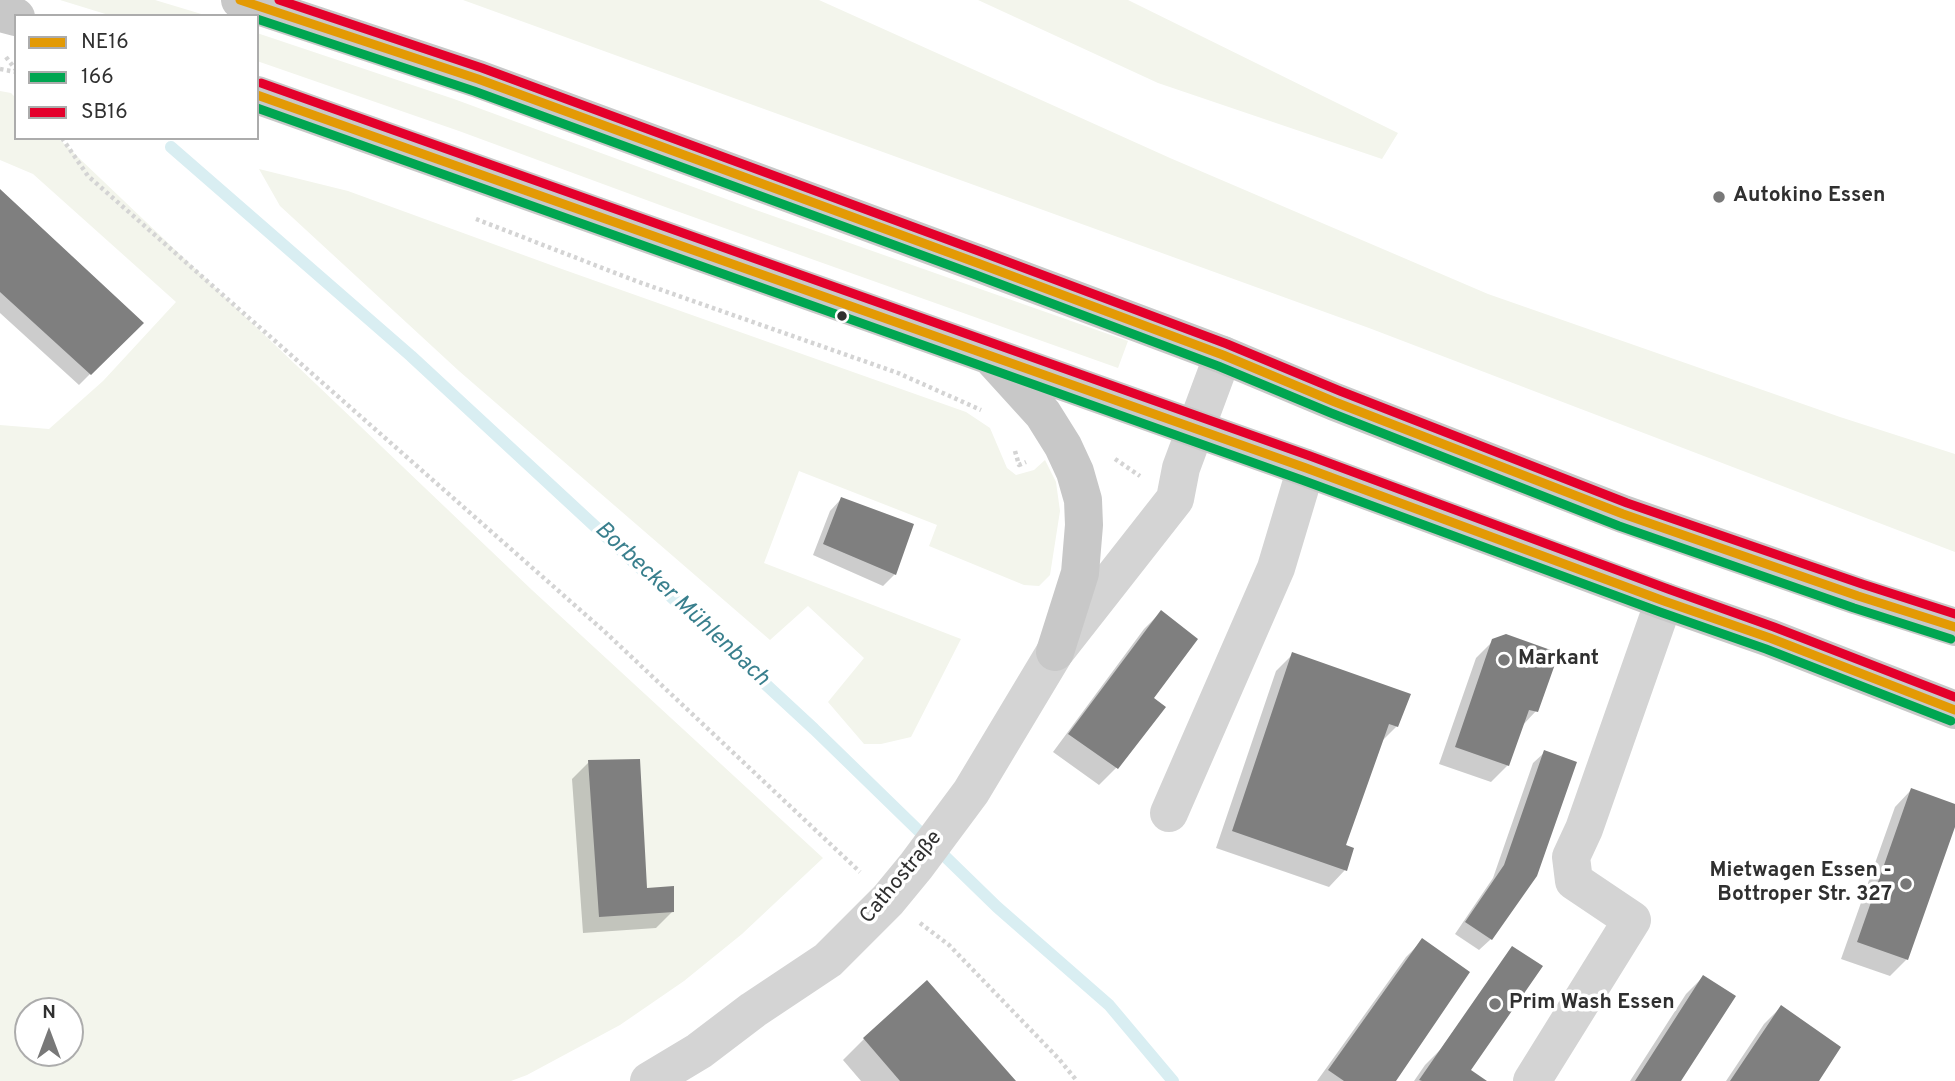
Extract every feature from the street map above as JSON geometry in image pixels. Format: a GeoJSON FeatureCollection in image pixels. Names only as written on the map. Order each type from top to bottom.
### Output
{"type":"FeatureCollection","features":[{"type":"Feature","properties":{"kind":"main road"},"geometry":{"type":"LineString","coordinates":[[240,0],[478,79],[954,254],[1223,355],[1335,402],[1623,514],[1955,627]]}},
{"type":"Feature","properties":{"kind":"main road"},"geometry":{"type":"LineString","coordinates":[[259,96],[1306,468],[1770,638],[1955,710]]}},
{"type":"Feature","properties":{"kind":"main road"},"geometry":{"type":"LineString","coordinates":[[990,355],[1043,414],[1063,446],[1075,472],[1083,500],[1080,573],[1055,652]]}},
{"type":"Feature","properties":{"kind":"street","name":"Cathostraße"},"geometry":{"type":"LineString","coordinates":[[649,1081],[699,1051],[753,1010],[828,960],[888,900],[916,866],[971,792],[1055,652],[1175,499],[1181,468],[1223,355]]}},
{"type":"Feature","properties":{"kind":"street"},"geometry":{"type":"LineString","coordinates":[[1169,813],[1276,568],[1306,468]]}},
{"type":"Feature","properties":{"kind":"street"},"geometry":{"type":"LineString","coordinates":[[1532,1081],[1632,920],[1574,881],[1571,857],[1584,829],[1664,601]]}},
{"type":"Feature","properties":{"kind":"path"},"geometry":{"type":"LineString","coordinates":[[63,140],[88,176],[604,631],[825,837],[888,900],[949,945],[1077,1081]]}},
{"type":"Feature","properties":{"kind":"path"},"geometry":{"type":"LineString","coordinates":[[466,216],[636,281],[898,373],[972,404],[988,414]]}},
{"type":"Feature","properties":{"kind":"path"},"geometry":{"type":"LineString","coordinates":[[1011,442],[1019,465],[1063,446],[1098,447],[1175,499]]}},
{"type":"Feature","properties":{"kind":"shaded area"},"geometry":{"type":"Polygon","coordinates":[[[60,0],[155,0],[201,14],[106,14],[60,0]]]}},
{"type":"Feature","properties":{"kind":"shaded area"},"geometry":{"type":"Polygon","coordinates":[[[463,0],[819,0],[1170,158],[1488,294],[1840,417],[1955,454],[1955,552],[1369,328],[463,0]]]}},
{"type":"Feature","properties":{"kind":"shaded area"},"geometry":{"type":"Polygon","coordinates":[[[978,0],[1128,0],[1398,133],[1382,159],[1158,83],[978,0]]]}},
{"type":"Feature","properties":{"kind":"shaded area"},"geometry":{"type":"Polygon","coordinates":[[[259,34],[454,99],[756,210],[1128,341],[1118,368],[259,62],[259,34]]]}},
{"type":"Feature","properties":{"kind":"shaded area"},"geometry":{"type":"Polygon","coordinates":[[[0,91],[14,96],[14,140],[60,140],[532,590],[823,858],[742,934],[684,981],[620,1025],[511,1081],[0,1081],[0,425],[49,429],[103,381],[176,302],[33,174],[0,160],[0,91]]]}},
{"type":"Feature","properties":{"kind":"shaded area"},"geometry":{"type":"Polygon","coordinates":[[[259,169],[348,191],[966,412],[990,428],[1007,468],[1016,475],[1034,470],[1045,460],[1056,482],[1060,511],[1050,575],[1039,586],[1024,585],[929,546],[937,525],[799,471],[764,563],[961,639],[911,737],[881,744],[864,744],[828,702],[864,658],[808,606],[770,640],[459,371],[280,206],[259,169]]]}},
{"type":"Feature","properties":{"kind":"building"},"geometry":{"type":"Polygon","coordinates":[[[0,189],[144,323],[91,375],[0,292],[0,189]]]}},
{"type":"Feature","properties":{"kind":"building"},"geometry":{"type":"Polygon","coordinates":[[[841,497],[914,524],[896,575],[823,544],[841,497]]]}},
{"type":"Feature","properties":{"kind":"building"},"geometry":{"type":"Polygon","coordinates":[[[1161,610],[1198,639],[1154,698],[1166,707],[1118,769],[1068,734],[1161,610]]]}},
{"type":"Feature","properties":{"kind":"building"},"geometry":{"type":"Polygon","coordinates":[[[1506,634],[1559,653],[1538,712],[1529,710],[1509,766],[1455,747],[1492,639],[1506,634]]]}},
{"type":"Feature","properties":{"kind":"building"},"geometry":{"type":"Polygon","coordinates":[[[1292,652],[1411,694],[1398,727],[1389,724],[1346,845],[1354,848],[1347,871],[1232,831],[1292,652]]]}},
{"type":"Feature","properties":{"kind":"building"},"geometry":{"type":"Polygon","coordinates":[[[1544,750],[1577,762],[1537,876],[1492,940],[1465,922],[1504,865],[1544,750]]]}},
{"type":"Feature","properties":{"kind":"building"},"geometry":{"type":"Polygon","coordinates":[[[640,759],[647,888],[674,886],[674,912],[599,917],[588,760],[640,759]]]}},
{"type":"Feature","properties":{"kind":"building","name":"Mietwagen Essen - Bottroper Str. 327"},"geometry":{"type":"Polygon","coordinates":[[[1911,788],[1955,804],[1955,827],[1908,960],[1857,942],[1911,788]]]}},
{"type":"Feature","properties":{"kind":"building"},"geometry":{"type":"Polygon","coordinates":[[[1422,938],[1470,972],[1396,1081],[1344,1081],[1328,1070],[1422,938]]]}},
{"type":"Feature","properties":{"kind":"building","name":"Prim Wash Essen"},"geometry":{"type":"Polygon","coordinates":[[[1512,946],[1543,966],[1471,1070],[1487,1081],[1419,1080],[1512,946]]]}},
{"type":"Feature","properties":{"kind":"building"},"geometry":{"type":"Polygon","coordinates":[[[1703,975],[1736,996],[1681,1081],[1635,1081],[1703,975]]]}},
{"type":"Feature","properties":{"kind":"building"},"geometry":{"type":"Polygon","coordinates":[[[927,980],[1016,1081],[900,1081],[863,1038],[927,980]]]}},
{"type":"Feature","properties":{"kind":"building"},"geometry":{"type":"Polygon","coordinates":[[[1781,1005],[1841,1047],[1819,1081],[1730,1081],[1781,1005]]]}},
{"type":"Feature","properties":{"kind":"waterway","name":"Borbecker Mühlenbach"},"geometry":{"type":"LineString","coordinates":[[171,147],[411,356],[814,729],[997,907],[1109,1005],[1173,1081]]}},
{"type":"Feature","properties":{"kind":"transit line","name":"NE16"},"geometry":{"type":"LineString","coordinates":[[240,0],[478,79],[980,264],[1223,355],[1335,402],[1623,514],[1955,627]]}},
{"type":"Feature","properties":{"kind":"transit line","name":"SB16"},"geometry":{"type":"LineString","coordinates":[[279,0],[482,68],[984,253],[1227,344],[1627,503],[1955,614]]}},
{"type":"Feature","properties":{"kind":"transit line","name":"166"},"geometry":{"type":"LineString","coordinates":[[259,20],[474,91],[976,275],[1218,366],[1619,526],[1951,639]]}},
{"type":"Feature","properties":{"kind":"transit line","name":"SB16"},"geometry":{"type":"LineString","coordinates":[[261,83],[1310,456],[1774,627],[1955,697]]}},
{"type":"Feature","properties":{"kind":"transit line","name":"NE16"},"geometry":{"type":"LineString","coordinates":[[259,96],[1306,468],[1770,638],[1955,710]]}},
{"type":"Feature","properties":{"kind":"transit line","name":"166"},"geometry":{"type":"LineString","coordinates":[[259,109],[1302,480],[1766,649],[1951,721]]}},
{"type":"Feature","properties":{"kind":"place","name":"Autokino Essen"},"geometry":{"type":"Point","coordinates":[1719,197]}},
{"type":"Feature","properties":{"kind":"place","name":"Markant"},"geometry":{"type":"Point","coordinates":[1504,660]}},
{"type":"Feature","properties":{"kind":"place","name":"Mietwagen Essen - Bottroper Str. 327"},"geometry":{"type":"Point","coordinates":[1906,884]}},
{"type":"Feature","properties":{"kind":"place","name":"Prim Wash Essen"},"geometry":{"type":"Point","coordinates":[1495,1004]}}]}
